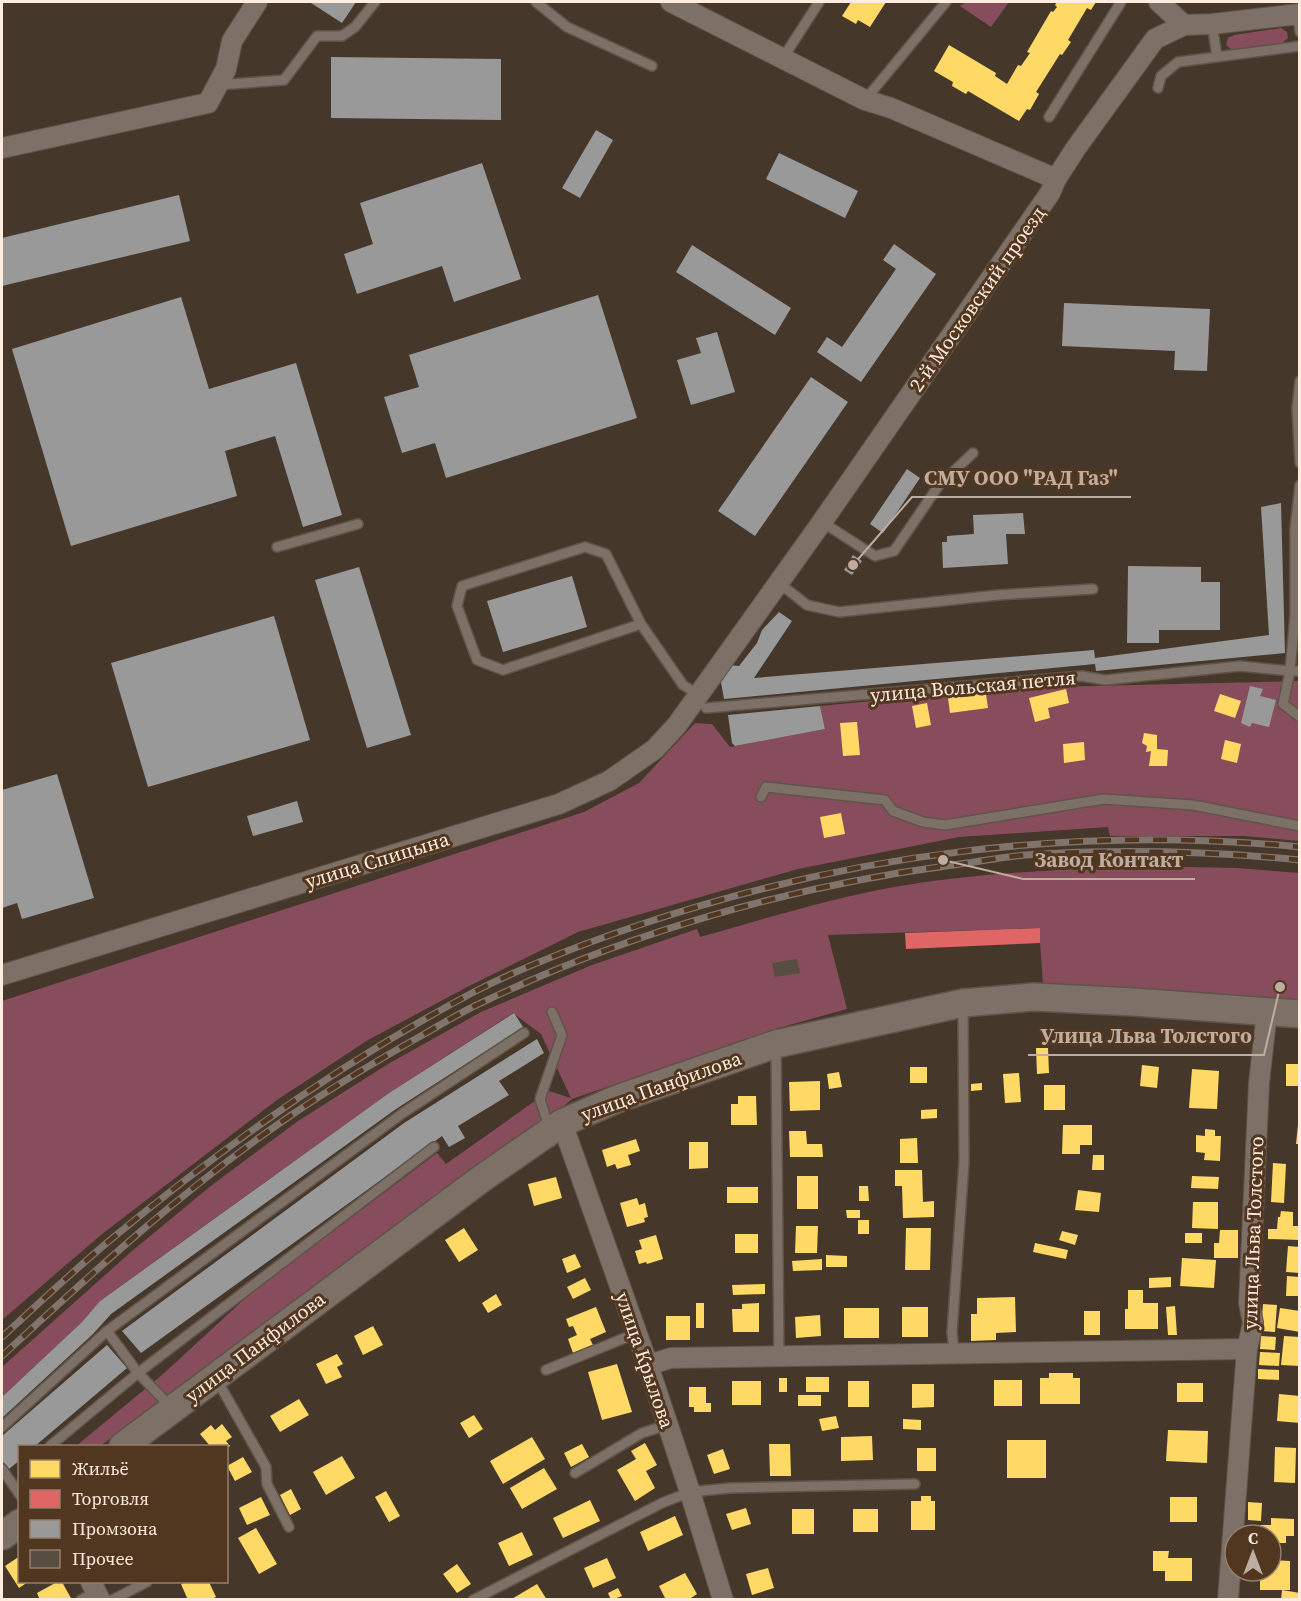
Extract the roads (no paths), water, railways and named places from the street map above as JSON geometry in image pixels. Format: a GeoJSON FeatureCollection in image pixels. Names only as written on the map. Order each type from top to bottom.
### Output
{"type":"FeatureCollection","features":[{"type":"Feature","properties":{"kind":"main road","name":"улица Панфилова"},"geometry":{"type":"LineString","coordinates":[[124,1445],[481,1179],[556,1127],[617,1099],[776,1044],[963,1003],[1033,997],[1299,1014]]}},
{"type":"Feature","properties":{"kind":"main road"},"geometry":{"type":"LineString","coordinates":[[2,1536],[18,1524]]}},
{"type":"Feature","properties":{"kind":"street"},"geometry":{"type":"LineString","coordinates":[[2,148],[208,103],[226,69],[232,41],[257,2]]}},
{"type":"Feature","properties":{"kind":"street"},"geometry":{"type":"LineString","coordinates":[[671,2],[865,100],[891,108],[1056,179]]}},
{"type":"Feature","properties":{"kind":"street"},"geometry":{"type":"LineString","coordinates":[[1160,2],[1184,25]]}},
{"type":"Feature","properties":{"kind":"street","name":"2-й Московский проезд"},"geometry":{"type":"LineString","coordinates":[[711,678],[1050,193],[1056,179],[1083,138],[1155,39],[1184,25],[1299,20]]}},
{"type":"Feature","properties":{"kind":"street","name":"улица Спицына"},"geometry":{"type":"LineString","coordinates":[[2,975],[559,804],[609,782],[655,749],[702,702],[711,678]]}},
{"type":"Feature","properties":{"kind":"street","name":"улица Льва Толстого"},"geometry":{"type":"LineString","coordinates":[[1228,1599],[1247,1349],[1253,1323],[1249,1303],[1250,1280],[1259,1083],[1267,1011]]}},
{"type":"Feature","properties":{"kind":"street","name":"улица Крылова"},"geometry":{"type":"LineString","coordinates":[[556,1127],[637,1333],[723,1599]]}},
{"type":"Feature","properties":{"kind":"street"},"geometry":{"type":"LineString","coordinates":[[648,1365],[671,1358],[1247,1349]]}},
{"type":"Feature","properties":{"kind":"lane"},"geometry":{"type":"LineString","coordinates":[[218,85],[284,80],[317,36],[342,36],[355,27],[375,2]]}},
{"type":"Feature","properties":{"kind":"lane"},"geometry":{"type":"LineString","coordinates":[[536,2],[567,27],[652,66]]}},
{"type":"Feature","properties":{"kind":"lane"},"geometry":{"type":"LineString","coordinates":[[783,58],[819,2]]}},
{"type":"Feature","properties":{"kind":"lane"},"geometry":{"type":"LineString","coordinates":[[865,100],[946,2]]}},
{"type":"Feature","properties":{"kind":"lane"},"geometry":{"type":"LineString","coordinates":[[1049,117],[1121,2]]}},
{"type":"Feature","properties":{"kind":"lane"},"geometry":{"type":"LineString","coordinates":[[1212,24],[1217,56]]}},
{"type":"Feature","properties":{"kind":"lane"},"geometry":{"type":"LineString","coordinates":[[1158,88],[1161,76],[1178,63],[1299,46]]}},
{"type":"Feature","properties":{"kind":"lane"},"geometry":{"type":"LineString","coordinates":[[1299,381],[1299,463]]}},
{"type":"Feature","properties":{"kind":"lane"},"geometry":{"type":"LineString","coordinates":[[822,522],[874,556],[894,551],[939,485],[973,453]]}},
{"type":"Feature","properties":{"kind":"lane"},"geometry":{"type":"LineString","coordinates":[[1299,485],[1295,529],[1297,616],[1295,671],[1283,704],[1299,717]]}},
{"type":"Feature","properties":{"kind":"lane"},"geometry":{"type":"LineString","coordinates":[[277,548],[358,524]]}},
{"type":"Feature","properties":{"kind":"lane"},"geometry":{"type":"LineString","coordinates":[[641,624],[503,670],[477,660],[457,606],[462,586],[585,547],[606,554],[641,624],[682,685],[702,702]]}},
{"type":"Feature","properties":{"kind":"lane"},"geometry":{"type":"LineString","coordinates":[[779,583],[807,605],[838,612],[998,595],[1093,589]]}},
{"type":"Feature","properties":{"kind":"lane","name":"улица Вольская петля"},"geometry":{"type":"LineString","coordinates":[[702,702],[1082,676],[1105,680],[1240,666],[1295,671]]}},
{"type":"Feature","properties":{"kind":"lane"},"geometry":{"type":"LineString","coordinates":[[761,797],[766,787],[885,800],[893,811],[923,822],[945,825],[1104,799],[1193,805],[1299,826]]}},
{"type":"Feature","properties":{"kind":"lane"},"geometry":{"type":"LineString","coordinates":[[954,1352],[952,1332],[964,1163],[963,1003]]}},
{"type":"Feature","properties":{"kind":"lane"},"geometry":{"type":"LineString","coordinates":[[552,1012],[562,1035],[540,1099],[556,1127]]}},
{"type":"Feature","properties":{"kind":"lane"},"geometry":{"type":"LineString","coordinates":[[2,1427],[107,1331],[403,1113],[524,1033]]}},
{"type":"Feature","properties":{"kind":"lane"},"geometry":{"type":"LineString","coordinates":[[776,1044],[779,1358]]}},
{"type":"Feature","properties":{"kind":"lane"},"geometry":{"type":"LineString","coordinates":[[51,1445],[138,1373],[434,1147]]}},
{"type":"Feature","properties":{"kind":"lane"},"geometry":{"type":"LineString","coordinates":[[107,1331],[138,1373],[173,1408]]}},
{"type":"Feature","properties":{"kind":"lane"},"geometry":{"type":"LineString","coordinates":[[546,1370],[637,1333]]}},
{"type":"Feature","properties":{"kind":"lane"},"geometry":{"type":"LineString","coordinates":[[216,1377],[266,1467],[267,1484],[289,1527]]}},
{"type":"Feature","properties":{"kind":"lane"},"geometry":{"type":"LineString","coordinates":[[575,1473],[642,1433],[667,1425]]}},
{"type":"Feature","properties":{"kind":"lane"},"geometry":{"type":"LineString","coordinates":[[2,1469],[18,1492]]}},
{"type":"Feature","properties":{"kind":"lane"},"geometry":{"type":"LineString","coordinates":[[11,1481],[18,1474]]}},
{"type":"Feature","properties":{"kind":"lane"},"geometry":{"type":"LineString","coordinates":[[472,1599],[662,1503],[690,1492],[730,1488],[915,1484]]}},
{"type":"Feature","properties":{"kind":"lane"},"geometry":{"type":"LineString","coordinates":[[96,1594],[139,1583]]}},
{"type":"Feature","properties":{"kind":"railway"},"geometry":{"type":"LineString","coordinates":[[2,1337],[109,1241],[152,1206],[239,1139],[284,1108],[376,1048],[472,993],[575,948],[719,900],[882,863],[965,851],[1048,843],[1132,840],[1216,841],[1300,847]]}},
{"type":"Feature","properties":{"kind":"railway"},"geometry":{"type":"LineString","coordinates":[[2,1356],[106,1261],[177,1201],[290,1116],[357,1073],[461,1013],[596,954],[654,933],[772,899],[893,874],[1007,857],[1093,852],[1162,852],[1300,860]]}},
{"type":"Feature","properties":{"kind":"place","name":"СМУ ООО \"РАД Газ\""},"geometry":{"type":"Point","coordinates":[853,565]}},
{"type":"Feature","properties":{"kind":"place","name":"Завод Контакт"},"geometry":{"type":"Point","coordinates":[943,860]}},
{"type":"Feature","properties":{"kind":"place","name":"Улица Льва Толстого"},"geometry":{"type":"Point","coordinates":[1280,987]}}]}
